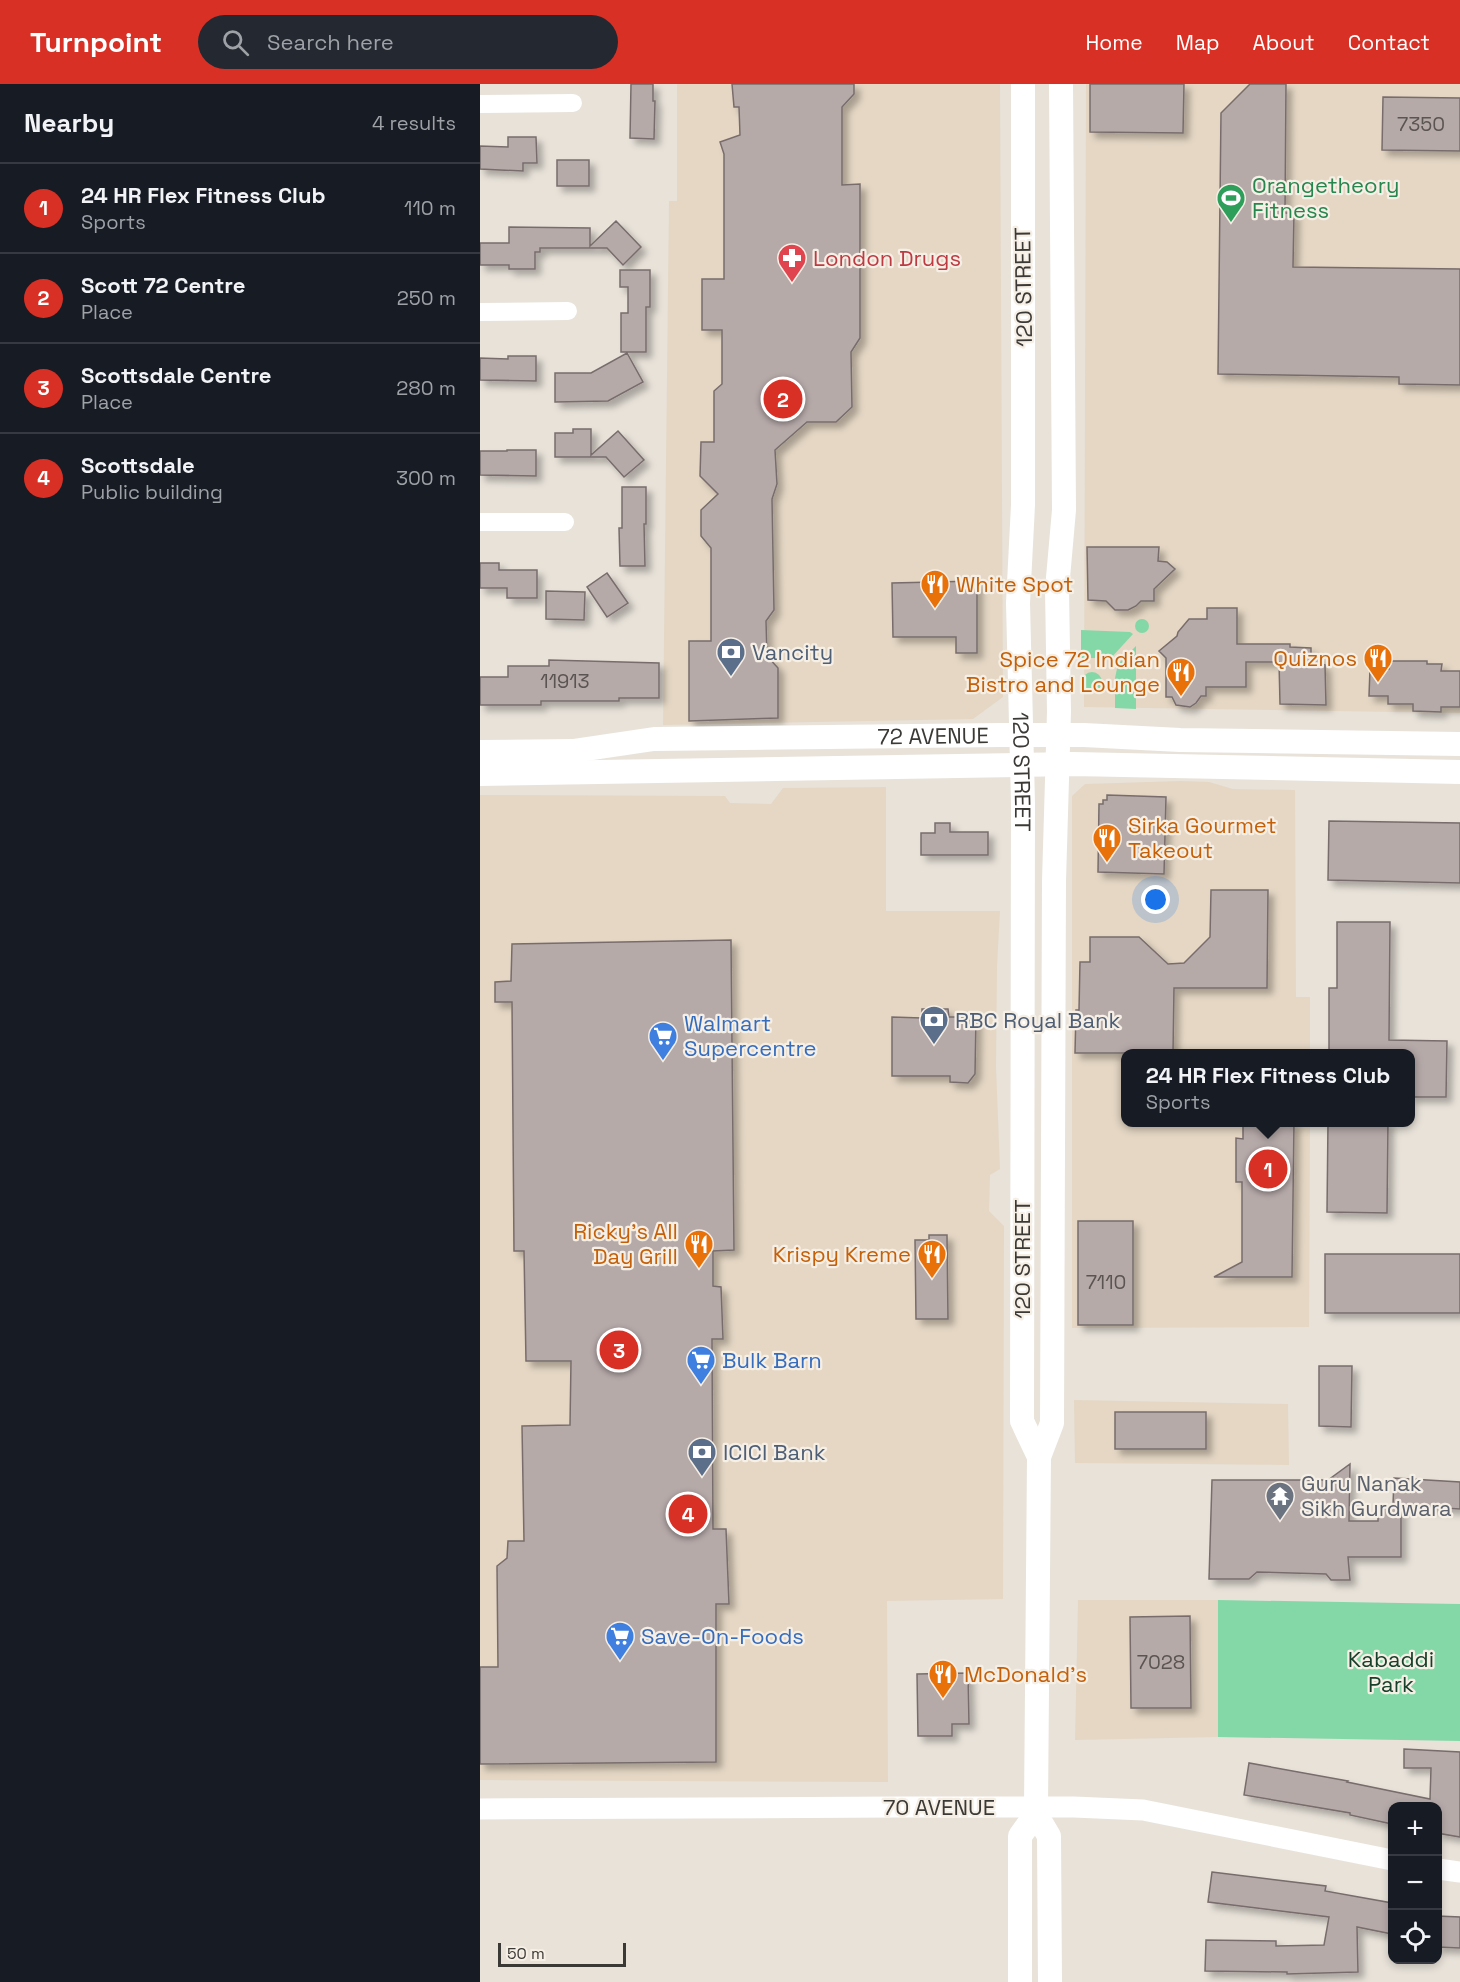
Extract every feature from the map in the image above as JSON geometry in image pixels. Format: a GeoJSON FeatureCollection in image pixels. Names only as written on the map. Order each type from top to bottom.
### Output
{"type":"FeatureCollection","features":[{"type":"Feature","properties":{"kind":"main road","name":"120 STREET"},"geometry":{"type":"LineString","coordinates":[[1023,84],[1023,505],[1018,603],[1023,803],[1022,1421],[1039,1457]]}},
{"type":"Feature","properties":{"kind":"main road","name":"120 STREET"},"geometry":{"type":"LineString","coordinates":[[1050,1982],[1049,1836],[1036,1811],[1039,1457],[1052,1423],[1054,881],[1059,712],[1057,589],[1064,510],[1061,84]]}},
{"type":"Feature","properties":{"kind":"main road","name":"72 AVENUE"},"geometry":{"type":"LineString","coordinates":[[480,752],[573,751],[654,740],[1020,735],[1460,744]]}},
{"type":"Feature","properties":{"kind":"main road"},"geometry":{"type":"LineString","coordinates":[[663,771],[674,759],[697,754],[775,753],[792,737]]}},
{"type":"Feature","properties":{"kind":"main road","name":"72 AVENUE"},"geometry":{"type":"LineString","coordinates":[[480,774],[1021,764],[1460,772]]}},
{"type":"Feature","properties":{"kind":"main road"},"geometry":{"type":"LineString","coordinates":[[1020,1982],[1020,1836],[1036,1811]]}},
{"type":"Feature","properties":{"kind":"street"},"geometry":{"type":"LineString","coordinates":[[480,104],[573,103]]}},
{"type":"Feature","properties":{"kind":"street"},"geometry":{"type":"LineString","coordinates":[[480,312],[568,311]]}},
{"type":"Feature","properties":{"kind":"street"},"geometry":{"type":"LineString","coordinates":[[480,522],[565,522]]}},
{"type":"Feature","properties":{"kind":"street","name":"70 AVENUE"},"geometry":{"type":"LineString","coordinates":[[480,1809],[1143,1810],[1388,1859]]}},
{"type":"Feature","properties":{"kind":"street"},"geometry":{"type":"LineString","coordinates":[[1442,1870],[1460,1872]]}},
{"type":"Feature","properties":{"kind":"shaded area"},"geometry":{"type":"Polygon","coordinates":[[[677,84],[1000,84],[1003,697],[973,719],[663,725],[669,201],[677,201],[677,84]]]}},
{"type":"Feature","properties":{"kind":"shaded area"},"geometry":{"type":"Polygon","coordinates":[[[1086,84],[1460,84],[1460,713],[1084,707],[1086,84]]]}},
{"type":"Feature","properties":{"kind":"shaded area"},"geometry":{"type":"Polygon","coordinates":[[[1181,781],[1209,782],[1233,789],[1295,790],[1296,997],[1310,997],[1310,1049],[1121,1049],[1121,1127],[1310,1127],[1309,1327],[1072,1328],[1072,796],[1085,784],[1181,781]]]}},
{"type":"Feature","properties":{"kind":"shaded area"},"geometry":{"type":"Polygon","coordinates":[[[886,787],[886,911],[1000,911],[996,1067],[1000,1169],[990,1175],[989,1211],[1004,1226],[1003,1599],[887,1601],[888,1782],[480,1780],[480,795],[725,796],[730,803],[771,804],[783,788],[886,787]]]}},
{"type":"Feature","properties":{"kind":"shaded area"},"geometry":{"type":"Polygon","coordinates":[[[1074,1400],[1288,1404],[1289,1465],[1075,1463],[1074,1400]]]}},
{"type":"Feature","properties":{"kind":"shaded area"},"geometry":{"type":"Polygon","coordinates":[[[1078,1600],[1218,1600],[1218,1737],[1075,1740],[1078,1600]]]}},
{"type":"Feature","properties":{"kind":"green space"},"geometry":{"type":"Polygon","coordinates":[[[1139,619],[1145,619],[1149,626],[1145,633],[1139,633],[1135,629],[1135,623],[1139,619]]]}},
{"type":"Feature","properties":{"kind":"green space"},"geometry":{"type":"Polygon","coordinates":[[[1081,630],[1133,634],[1111,658],[1081,658],[1081,630]]]}},
{"type":"Feature","properties":{"kind":"green space"},"geometry":{"type":"Polygon","coordinates":[[[1136,646],[1136,709],[1115,708],[1115,678],[1118,664],[1136,646]]]}},
{"type":"Feature","properties":{"kind":"green space"},"geometry":{"type":"Polygon","coordinates":[[[1092,672],[1099,675],[1102,682],[1099,689],[1092,692],[1085,689],[1082,682],[1085,675],[1092,672]]]}},
{"type":"Feature","properties":{"kind":"green space","name":"Kabaddi Park"},"geometry":{"type":"Polygon","coordinates":[[[1218,1600],[1460,1604],[1460,1741],[1218,1737],[1218,1600]]]}},
{"type":"Feature","properties":{"kind":"building"},"geometry":{"type":"Polygon","coordinates":[[[631,84],[653,84],[654,139],[630,138],[631,84]]]}},
{"type":"Feature","properties":{"kind":"building"},"geometry":{"type":"Polygon","coordinates":[[[732,84],[854,84],[854,94],[842,107],[842,185],[860,184],[860,338],[851,352],[852,407],[836,422],[807,422],[775,450],[777,484],[772,499],[774,610],[766,621],[767,656],[778,668],[778,718],[689,721],[689,641],[711,641],[711,548],[701,536],[701,510],[718,494],[700,476],[701,442],[714,442],[714,391],[722,384],[722,330],[702,330],[702,279],[724,279],[724,154],[720,142],[740,135],[739,107],[734,107],[732,84]]]}},
{"type":"Feature","properties":{"kind":"building"},"geometry":{"type":"Polygon","coordinates":[[[1090,84],[1184,84],[1183,133],[1090,132],[1090,84]]]}},
{"type":"Feature","properties":{"kind":"building"},"geometry":{"type":"Polygon","coordinates":[[[1250,84],[1286,84],[1285,213],[1294,213],[1293,267],[1460,269],[1460,385],[1399,384],[1399,377],[1218,374],[1221,113],[1250,84]]]}},
{"type":"Feature","properties":{"kind":"building"},"geometry":{"type":"Polygon","coordinates":[[[1383,97],[1460,98],[1460,151],[1382,150],[1383,97]]]}},
{"type":"Feature","properties":{"kind":"building"},"geometry":{"type":"Polygon","coordinates":[[[508,137],[536,137],[537,163],[523,163],[523,171],[480,169],[480,146],[508,147],[508,137]]]}},
{"type":"Feature","properties":{"kind":"building"},"geometry":{"type":"Polygon","coordinates":[[[557,160],[589,160],[589,186],[557,186],[557,160]]]}},
{"type":"Feature","properties":{"kind":"building"},"geometry":{"type":"Polygon","coordinates":[[[616,221],[641,247],[623,265],[607,248],[540,248],[540,252],[535,252],[535,269],[509,269],[509,265],[480,265],[480,243],[509,243],[509,227],[590,228],[590,246],[616,221]]]}},
{"type":"Feature","properties":{"kind":"building"},"geometry":{"type":"Polygon","coordinates":[[[620,270],[650,270],[650,307],[646,307],[646,352],[621,352],[621,313],[628,313],[628,287],[620,287],[620,270]]]}},
{"type":"Feature","properties":{"kind":"building"},"geometry":{"type":"Polygon","coordinates":[[[627,353],[643,382],[608,401],[555,402],[555,373],[591,373],[627,353]]]}},
{"type":"Feature","properties":{"kind":"building"},"geometry":{"type":"Polygon","coordinates":[[[508,356],[536,356],[536,381],[480,380],[480,358],[508,359],[508,356]]]}},
{"type":"Feature","properties":{"kind":"building"},"geometry":{"type":"Polygon","coordinates":[[[573,429],[591,429],[591,455],[618,431],[644,460],[624,477],[606,457],[555,457],[555,433],[573,433],[573,429]]]}},
{"type":"Feature","properties":{"kind":"building"},"geometry":{"type":"Polygon","coordinates":[[[536,450],[536,476],[480,475],[480,451],[536,450]]]}},
{"type":"Feature","properties":{"kind":"building"},"geometry":{"type":"Polygon","coordinates":[[[622,487],[646,487],[645,566],[620,566],[619,528],[622,528],[622,487]]]}},
{"type":"Feature","properties":{"kind":"building"},"geometry":{"type":"Polygon","coordinates":[[[1087,547],[1159,547],[1158,561],[1167,562],[1175,569],[1154,589],[1154,601],[1141,601],[1128,610],[1115,610],[1106,601],[1088,600],[1087,547]]]}},
{"type":"Feature","properties":{"kind":"building"},"geometry":{"type":"Polygon","coordinates":[[[480,563],[499,563],[499,570],[537,570],[537,598],[507,598],[507,588],[480,588],[480,563]]]}},
{"type":"Feature","properties":{"kind":"building"},"geometry":{"type":"Polygon","coordinates":[[[607,573],[628,603],[607,617],[587,587],[607,573]]]}},
{"type":"Feature","properties":{"kind":"building","name":"White Spot"},"geometry":{"type":"Polygon","coordinates":[[[977,581],[977,653],[956,653],[956,637],[893,637],[892,583],[977,581]]]}},
{"type":"Feature","properties":{"kind":"building"},"geometry":{"type":"Polygon","coordinates":[[[546,591],[585,592],[584,620],[546,619],[546,591]]]}},
{"type":"Feature","properties":{"kind":"building"},"geometry":{"type":"Polygon","coordinates":[[[1207,608],[1237,608],[1237,644],[1290,644],[1290,647],[1311,648],[1311,656],[1319,656],[1319,664],[1325,665],[1326,705],[1280,704],[1279,662],[1246,662],[1246,687],[1206,687],[1206,696],[1201,696],[1190,707],[1176,705],[1172,697],[1166,697],[1166,658],[1159,651],[1177,636],[1189,619],[1207,619],[1207,608]]]}},
{"type":"Feature","properties":{"kind":"building"},"geometry":{"type":"Polygon","coordinates":[[[549,660],[659,663],[659,698],[619,698],[619,701],[541,701],[541,705],[480,705],[480,677],[508,677],[508,666],[549,666],[549,660]]]}},
{"type":"Feature","properties":{"kind":"building"},"geometry":{"type":"Polygon","coordinates":[[[1389,661],[1427,661],[1427,664],[1442,664],[1441,671],[1460,671],[1460,707],[1441,707],[1441,712],[1413,711],[1413,704],[1388,704],[1388,696],[1369,696],[1370,669],[1389,669],[1389,661]]]}},
{"type":"Feature","properties":{"kind":"building"},"geometry":{"type":"Polygon","coordinates":[[[1107,795],[1166,797],[1164,874],[1098,872],[1099,804],[1107,800],[1107,795]]]}},
{"type":"Feature","properties":{"kind":"building"},"geometry":{"type":"Polygon","coordinates":[[[1329,821],[1460,823],[1460,883],[1328,880],[1329,821]]]}},
{"type":"Feature","properties":{"kind":"building"},"geometry":{"type":"Polygon","coordinates":[[[935,823],[950,823],[950,832],[988,832],[988,855],[921,855],[921,833],[935,833],[935,823]]]}},
{"type":"Feature","properties":{"kind":"building"},"geometry":{"type":"Polygon","coordinates":[[[1211,890],[1268,890],[1267,988],[1174,988],[1173,1049],[1121,1049],[1121,1053],[1075,1053],[1080,962],[1090,962],[1090,937],[1139,937],[1168,964],[1184,963],[1210,937],[1211,890]]]}},
{"type":"Feature","properties":{"kind":"building"},"geometry":{"type":"Polygon","coordinates":[[[1337,922],[1390,922],[1389,1040],[1447,1041],[1446,1097],[1415,1097],[1415,1049],[1329,1049],[1329,988],[1337,988],[1337,922]]]}},
{"type":"Feature","properties":{"kind":"building"},"geometry":{"type":"Polygon","coordinates":[[[731,940],[734,1250],[713,1251],[713,1286],[721,1287],[723,1339],[712,1339],[713,1529],[726,1529],[729,1604],[716,1604],[716,1762],[480,1764],[480,1667],[498,1667],[497,1566],[507,1558],[508,1541],[524,1541],[522,1426],[570,1425],[571,1361],[526,1361],[524,1251],[514,1251],[512,1002],[495,1002],[495,982],[511,981],[512,944],[731,940]]]}},
{"type":"Feature","properties":{"kind":"building","name":"RBC Royal Bank"},"geometry":{"type":"Polygon","coordinates":[[[922,1009],[948,1009],[949,1017],[976,1017],[975,1074],[968,1083],[950,1082],[950,1076],[892,1076],[892,1017],[922,1018],[922,1009]]]}},
{"type":"Feature","properties":{"kind":"building"},"geometry":{"type":"Polygon","coordinates":[[[1243,1127],[1294,1127],[1292,1277],[1214,1277],[1242,1262],[1242,1182],[1236,1182],[1236,1138],[1243,1139],[1243,1127]]]}},
{"type":"Feature","properties":{"kind":"building"},"geometry":{"type":"Polygon","coordinates":[[[1328,1127],[1388,1127],[1387,1213],[1327,1212],[1328,1127]]]}},
{"type":"Feature","properties":{"kind":"building"},"geometry":{"type":"Polygon","coordinates":[[[1078,1221],[1133,1221],[1133,1325],[1078,1325],[1078,1221]]]}},
{"type":"Feature","properties":{"kind":"building","name":"Krispy Kreme"},"geometry":{"type":"Polygon","coordinates":[[[929,1235],[947,1235],[948,1319],[916,1319],[915,1240],[929,1240],[929,1235]]]}},
{"type":"Feature","properties":{"kind":"building"},"geometry":{"type":"Polygon","coordinates":[[[1325,1254],[1460,1254],[1460,1313],[1325,1313],[1325,1254]]]}},
{"type":"Feature","properties":{"kind":"building"},"geometry":{"type":"Polygon","coordinates":[[[1319,1366],[1352,1366],[1351,1427],[1319,1426],[1319,1366]]]}},
{"type":"Feature","properties":{"kind":"building"},"geometry":{"type":"Polygon","coordinates":[[[1115,1412],[1206,1412],[1206,1449],[1115,1449],[1115,1412]]]}},
{"type":"Feature","properties":{"kind":"building","name":"Guru Nanak Sikh Gurdwara"},"geometry":{"type":"Polygon","coordinates":[[[1350,1464],[1349,1521],[1378,1521],[1378,1506],[1401,1507],[1401,1557],[1348,1557],[1350,1580],[1331,1580],[1326,1574],[1257,1572],[1249,1579],[1209,1579],[1212,1480],[1328,1480],[1350,1464]]]}},
{"type":"Feature","properties":{"kind":"building"},"geometry":{"type":"Polygon","coordinates":[[[1394,1478],[1460,1482],[1460,1509],[1393,1505],[1394,1478]]]}},
{"type":"Feature","properties":{"kind":"building"},"geometry":{"type":"Polygon","coordinates":[[[1190,1616],[1191,1708],[1131,1708],[1130,1617],[1190,1616]]]}},
{"type":"Feature","properties":{"kind":"building","name":"McDonald's"},"geometry":{"type":"Polygon","coordinates":[[[968,1673],[969,1724],[952,1724],[952,1736],[918,1736],[917,1674],[968,1673]]]}},
{"type":"Feature","properties":{"kind":"building"},"geometry":{"type":"Polygon","coordinates":[[[1404,1749],[1460,1752],[1460,1837],[1442,1834],[1442,1802],[1388,1802],[1388,1823],[1350,1815],[1350,1813],[1244,1795],[1249,1763],[1430,1799],[1431,1768],[1404,1768],[1404,1749]]]}},
{"type":"Feature","properties":{"kind":"building"},"geometry":{"type":"Polygon","coordinates":[[[1212,1872],[1326,1886],[1325,1891],[1388,1902],[1388,1933],[1357,1927],[1358,1972],[1287,1974],[1287,1972],[1205,1971],[1206,1940],[1276,1941],[1276,1946],[1324,1945],[1329,1917],[1208,1902],[1212,1872]]]}},
{"type":"Feature","properties":{"kind":"building"},"geometry":{"type":"Polygon","coordinates":[[[1442,1916],[1460,1917],[1460,1948],[1442,1947],[1442,1916]]]}},
{"type":"Feature","properties":{"kind":"place","name":"Orangetheory Fitness"},"geometry":{"type":"Point","coordinates":[1231,224]}},
{"type":"Feature","properties":{"kind":"place","name":"London Drugs"},"geometry":{"type":"Point","coordinates":[792,284]}},
{"type":"Feature","properties":{"kind":"place","name":"Scott 72 Centre"},"geometry":{"type":"Point","coordinates":[783,399]}},
{"type":"Feature","properties":{"kind":"place","name":"White Spot"},"geometry":{"type":"Point","coordinates":[935,610]}},
{"type":"Feature","properties":{"kind":"place","name":"Vancity"},"geometry":{"type":"Point","coordinates":[731,678]}},
{"type":"Feature","properties":{"kind":"place","name":"Quiznos"},"geometry":{"type":"Point","coordinates":[1378,684]}},
{"type":"Feature","properties":{"kind":"place","name":"Spice 72 Indian Bistro and Lounge"},"geometry":{"type":"Point","coordinates":[1181,698]}},
{"type":"Feature","properties":{"kind":"place","name":"Sirka Gourmet Takeout"},"geometry":{"type":"Point","coordinates":[1107,864]}},
{"type":"Feature","properties":{"kind":"place","name":"RBC Royal Bank"},"geometry":{"type":"Point","coordinates":[934,1046]}},
{"type":"Feature","properties":{"kind":"place","name":"Walmart Supercentre"},"geometry":{"type":"Point","coordinates":[663,1062]}},
{"type":"Feature","properties":{"kind":"place","name":"24 HR Flex Fitness Club"},"geometry":{"type":"Point","coordinates":[1268,1169]}},
{"type":"Feature","properties":{"kind":"place","name":"Ricky's All Day Grill"},"geometry":{"type":"Point","coordinates":[699,1270]}},
{"type":"Feature","properties":{"kind":"place","name":"Krispy Kreme"},"geometry":{"type":"Point","coordinates":[932,1280]}},
{"type":"Feature","properties":{"kind":"place","name":"Scottsdale Centre"},"geometry":{"type":"Point","coordinates":[619,1350]}},
{"type":"Feature","properties":{"kind":"place","name":"Bulk Barn"},"geometry":{"type":"Point","coordinates":[701,1386]}},
{"type":"Feature","properties":{"kind":"place","name":"ICICI Bank"},"geometry":{"type":"Point","coordinates":[702,1478]}},
{"type":"Feature","properties":{"kind":"place","name":"Scottsdale"},"geometry":{"type":"Point","coordinates":[688,1514]}},
{"type":"Feature","properties":{"kind":"place","name":"Guru Nanak Sikh Gurdwara"},"geometry":{"type":"Point","coordinates":[1280,1522]}},
{"type":"Feature","properties":{"kind":"place","name":"Save-On-Foods"},"geometry":{"type":"Point","coordinates":[620,1662]}},
{"type":"Feature","properties":{"kind":"place","name":"McDonald's"},"geometry":{"type":"Point","coordinates":[943,1700]}}]}
